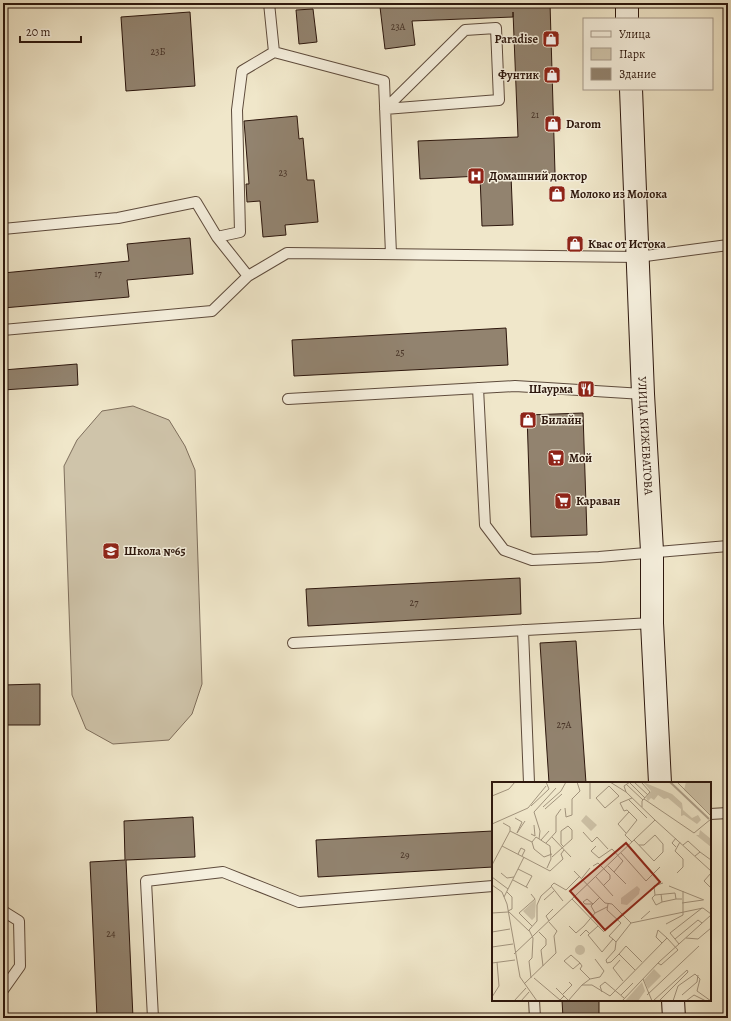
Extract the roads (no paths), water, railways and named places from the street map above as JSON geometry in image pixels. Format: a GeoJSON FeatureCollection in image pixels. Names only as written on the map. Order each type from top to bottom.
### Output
{"type":"FeatureCollection","features":[{"type":"Feature","properties":{"kind":"main road"},"geometry":{"type":"LineString","coordinates":[[627,3],[627,18]]}},
{"type":"Feature","properties":{"kind":"main road","name":"УЛИЦА КИЖЕВАТОВА"},"geometry":{"type":"LineString","coordinates":[[630,90],[643,394],[652,551],[652,623],[660,782]]}},
{"type":"Feature","properties":{"kind":"main road"},"geometry":{"type":"LineString","coordinates":[[672,1001],[674,1018]]}},
{"type":"Feature","properties":{"kind":"lane"},"geometry":{"type":"LineString","coordinates":[[269,3],[274,52]]}},
{"type":"Feature","properties":{"kind":"lane"},"geometry":{"type":"LineString","coordinates":[[496,28],[499,100],[385,109],[465,30],[496,28]]}},
{"type":"Feature","properties":{"kind":"lane"},"geometry":{"type":"LineString","coordinates":[[218,237],[240,232],[237,110],[242,71],[274,52],[384,80],[391,254]]}},
{"type":"Feature","properties":{"kind":"lane"},"geometry":{"type":"LineString","coordinates":[[3,229],[118,218],[196,202],[218,237],[248,276]]}},
{"type":"Feature","properties":{"kind":"lane"},"geometry":{"type":"LineString","coordinates":[[3,330],[212,311],[248,276],[287,254],[638,257],[728,244]]}},
{"type":"Feature","properties":{"kind":"lane"},"geometry":{"type":"LineString","coordinates":[[288,399],[515,386],[643,394]]}},
{"type":"Feature","properties":{"kind":"lane"},"geometry":{"type":"LineString","coordinates":[[478,388],[485,525],[504,550],[532,560],[599,557],[652,551],[728,546]]}},
{"type":"Feature","properties":{"kind":"lane"},"geometry":{"type":"LineString","coordinates":[[293,643],[652,623]]}},
{"type":"Feature","properties":{"kind":"lane"},"geometry":{"type":"LineString","coordinates":[[523,630],[530,782]]}},
{"type":"Feature","properties":{"kind":"lane"},"geometry":{"type":"LineString","coordinates":[[711,814],[728,813]]}},
{"type":"Feature","properties":{"kind":"lane"},"geometry":{"type":"LineString","coordinates":[[153,1018],[146,881],[223,872],[299,902],[492,886]]}},
{"type":"Feature","properties":{"kind":"lane"},"geometry":{"type":"LineString","coordinates":[[3,911],[18,921],[20,966],[3,990]]}},
{"type":"Feature","properties":{"kind":"lane"},"geometry":{"type":"LineString","coordinates":[[534,1001],[535,1018]]}},
{"type":"Feature","properties":{"kind":"place","name":"Paradise"},"geometry":{"type":"Point","coordinates":[551,39]}},
{"type":"Feature","properties":{"kind":"place","name":"Фунтик"},"geometry":{"type":"Point","coordinates":[552,75]}},
{"type":"Feature","properties":{"kind":"place","name":"Darom"},"geometry":{"type":"Point","coordinates":[553,124]}},
{"type":"Feature","properties":{"kind":"place","name":"Домашний доктор"},"geometry":{"type":"Point","coordinates":[476,176]}},
{"type":"Feature","properties":{"kind":"place","name":"Молоко из Молока"},"geometry":{"type":"Point","coordinates":[557,194]}},
{"type":"Feature","properties":{"kind":"place","name":"Квас от Истока"},"geometry":{"type":"Point","coordinates":[575,244]}},
{"type":"Feature","properties":{"kind":"place","name":"Шаурма"},"geometry":{"type":"Point","coordinates":[586,389]}},
{"type":"Feature","properties":{"kind":"place","name":"Билайн"},"geometry":{"type":"Point","coordinates":[528,420]}},
{"type":"Feature","properties":{"kind":"place","name":"Мой"},"geometry":{"type":"Point","coordinates":[556,458]}},
{"type":"Feature","properties":{"kind":"place","name":"Караван"},"geometry":{"type":"Point","coordinates":[563,501]}},
{"type":"Feature","properties":{"kind":"place","name":"Школа №65"},"geometry":{"type":"Point","coordinates":[111,551]}}]}
